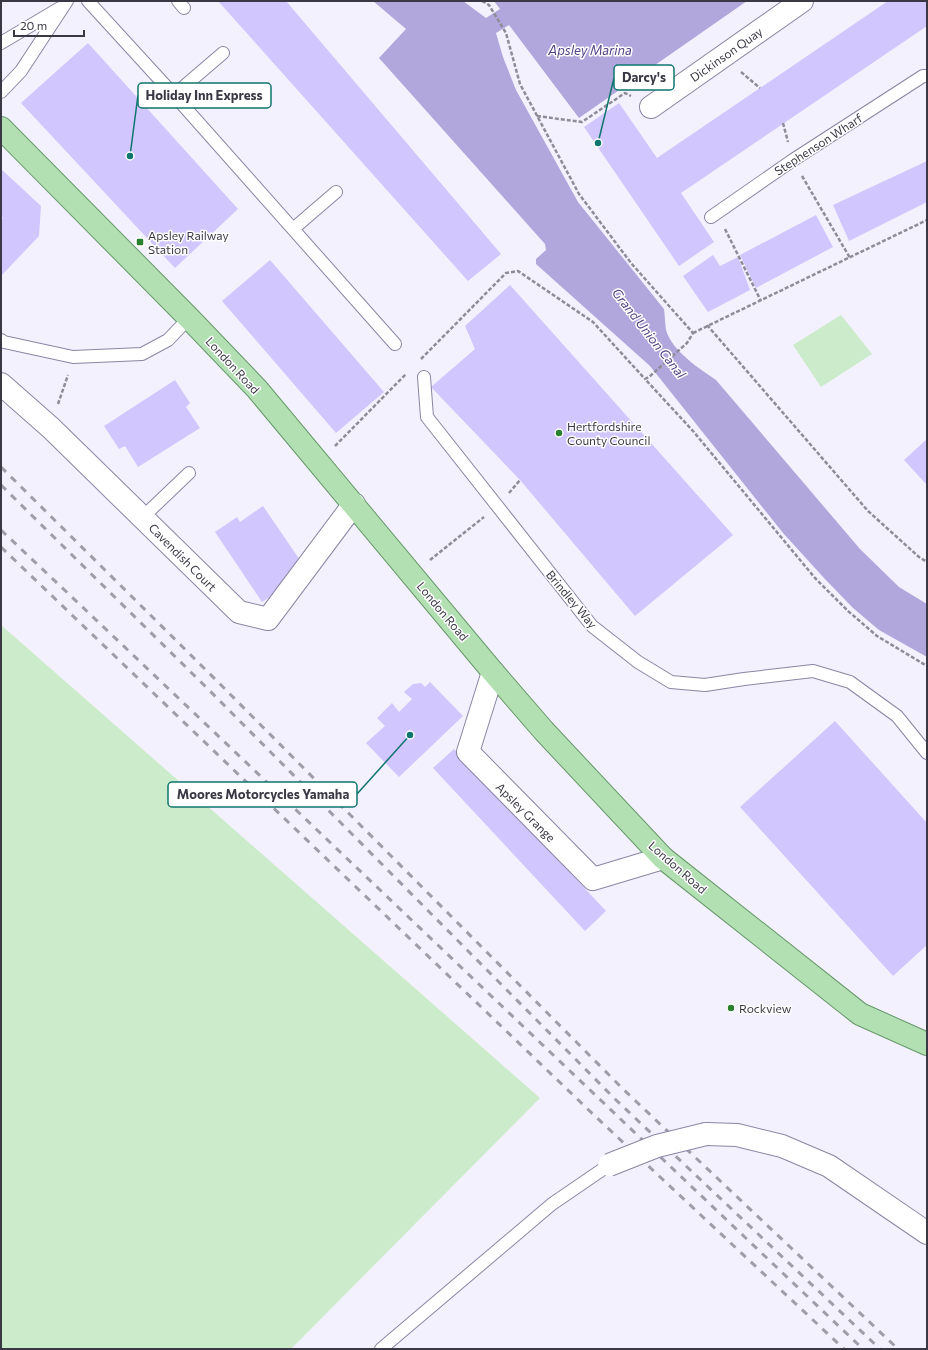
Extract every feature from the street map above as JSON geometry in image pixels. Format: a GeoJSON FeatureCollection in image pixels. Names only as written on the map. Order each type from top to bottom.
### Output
{"type":"FeatureCollection","features":[{"type":"Feature","properties":{"kind":"main road","name":"London Road"},"geometry":{"type":"LineString","coordinates":[[1,128],[257,389],[544,731],[663,858],[860,1014],[927,1044]]}},
{"type":"Feature","properties":{"kind":"street","name":"Dickinson Quay"},"geometry":{"type":"LineString","coordinates":[[651,107],[802,1]]}},
{"type":"Feature","properties":{"kind":"street","name":"Cavendish Court"},"geometry":{"type":"LineString","coordinates":[[1,384],[51,428],[239,612],[268,619],[354,504]]}},
{"type":"Feature","properties":{"kind":"street","name":"Apsley Grange"},"geometry":{"type":"LineString","coordinates":[[493,672],[468,752],[593,879],[663,858]]}},
{"type":"Feature","properties":{"kind":"street"},"geometry":{"type":"LineString","coordinates":[[609,1165],[657,1146],[706,1134],[737,1134],[782,1146],[829,1166],[927,1233]]}},
{"type":"Feature","properties":{"kind":"lane"},"geometry":{"type":"LineString","coordinates":[[88,1],[174,95],[395,344]]}},
{"type":"Feature","properties":{"kind":"lane"},"geometry":{"type":"LineString","coordinates":[[1,43],[65,4]]}},
{"type":"Feature","properties":{"kind":"lane"},"geometry":{"type":"LineString","coordinates":[[1,92],[21,71],[65,4]]}},
{"type":"Feature","properties":{"kind":"lane"},"geometry":{"type":"LineString","coordinates":[[174,95],[222,53]]}},
{"type":"Feature","properties":{"kind":"lane","name":"Stephenson Wharf"},"geometry":{"type":"LineString","coordinates":[[714,215],[792,160],[923,76],[927,76]]}},
{"type":"Feature","properties":{"kind":"lane"},"geometry":{"type":"LineString","coordinates":[[293,229],[336,192]]}},
{"type":"Feature","properties":{"kind":"lane"},"geometry":{"type":"LineString","coordinates":[[1,340],[4,342],[73,357],[142,354],[168,340],[189,318]]}},
{"type":"Feature","properties":{"kind":"lane","name":"Brindley Way"},"geometry":{"type":"LineString","coordinates":[[424,377],[427,417],[592,626],[638,662],[671,682],[705,685],[813,671],[850,682],[897,716],[927,753]]}},
{"type":"Feature","properties":{"kind":"lane"},"geometry":{"type":"LineString","coordinates":[[143,517],[189,473]]}},
{"type":"Feature","properties":{"kind":"lane"},"geometry":{"type":"LineString","coordinates":[[381,1349],[552,1204],[609,1165]]}},
{"type":"Feature","properties":{"kind":"path"},"geometry":{"type":"LineString","coordinates":[[482,1],[489,5],[506,33],[520,84],[579,194],[631,263],[693,333]]}},
{"type":"Feature","properties":{"kind":"path"},"geometry":{"type":"LineString","coordinates":[[537,116],[582,122],[625,93],[651,107]]}},
{"type":"Feature","properties":{"kind":"path"},"geometry":{"type":"LineString","coordinates":[[783,123],[792,160],[850,258]]}},
{"type":"Feature","properties":{"kind":"path"},"geometry":{"type":"LineString","coordinates":[[714,215],[761,301]]}},
{"type":"Feature","properties":{"kind":"path"},"geometry":{"type":"LineString","coordinates":[[645,378],[649,377],[687,343],[693,333],[707,325],[761,301],[927,220]]}},
{"type":"Feature","properties":{"kind":"path"},"geometry":{"type":"LineString","coordinates":[[417,362],[506,273],[518,271],[592,322],[693,432],[815,578],[848,611],[877,636],[927,666]]}},
{"type":"Feature","properties":{"kind":"path"},"geometry":{"type":"LineString","coordinates":[[707,325],[868,511],[919,557],[927,562]]}},
{"type":"Feature","properties":{"kind":"path"},"geometry":{"type":"LineString","coordinates":[[51,428],[73,357]]}},
{"type":"Feature","properties":{"kind":"path"},"geometry":{"type":"LineString","coordinates":[[318,463],[406,374]]}},
{"type":"Feature","properties":{"kind":"path"},"geometry":{"type":"LineString","coordinates":[[412,574],[498,506],[520,480]]}},
{"type":"Feature","properties":{"kind":"green space"},"geometry":{"type":"Polygon","coordinates":[[[841,315],[872,354],[821,387],[793,345],[841,315]]]}},
{"type":"Feature","properties":{"kind":"green space"},"geometry":{"type":"Polygon","coordinates":[[[1,625],[540,1098],[291,1349],[1,1349],[1,625]]]}},
{"type":"Feature","properties":{"kind":"water"},"geometry":{"type":"Polygon","coordinates":[[[373,1],[463,1],[486,18],[500,9],[494,1],[747,1],[579,118],[509,25],[496,33],[503,57],[516,90],[578,202],[664,309],[666,330],[669,338],[687,359],[716,380],[860,549],[899,587],[927,604],[927,657],[879,630],[853,608],[783,533],[650,366],[536,264],[536,259],[546,250],[545,244],[379,58],[406,29],[373,1]]]}},
{"type":"Feature","properties":{"kind":"building"},"geometry":{"type":"Polygon","coordinates":[[[218,1],[286,1],[501,254],[468,281],[218,1]]]}},
{"type":"Feature","properties":{"kind":"building"},"geometry":{"type":"Polygon","coordinates":[[[888,1],[927,1],[927,26],[681,193],[714,242],[679,266],[584,127],[619,103],[657,158],[888,1]]]}},
{"type":"Feature","properties":{"kind":"building"},"geometry":{"type":"Polygon","coordinates":[[[88,43],[238,209],[175,268],[21,103],[88,43]]]}},
{"type":"Feature","properties":{"kind":"building"},"geometry":{"type":"Polygon","coordinates":[[[927,161],[927,202],[849,241],[833,205],[927,161]]]}},
{"type":"Feature","properties":{"kind":"building"},"geometry":{"type":"Polygon","coordinates":[[[1,169],[41,206],[39,236],[1,276],[1,220],[3,218],[1,215],[1,169]]]}},
{"type":"Feature","properties":{"kind":"building"},"geometry":{"type":"Polygon","coordinates":[[[816,215],[833,247],[756,288],[740,255],[816,215]]]}},
{"type":"Feature","properties":{"kind":"building"},"geometry":{"type":"Polygon","coordinates":[[[713,255],[720,266],[738,257],[750,290],[708,312],[683,276],[713,255]]]}},
{"type":"Feature","properties":{"kind":"building"},"geometry":{"type":"Polygon","coordinates":[[[270,260],[384,392],[336,433],[222,301],[270,260]]]}},
{"type":"Feature","properties":{"kind":"building","name":"Hertfordshire County Council"},"geometry":{"type":"Polygon","coordinates":[[[510,285],[733,535],[635,616],[520,480],[431,387],[475,349],[465,326],[510,285]]]}},
{"type":"Feature","properties":{"kind":"building"},"geometry":{"type":"Polygon","coordinates":[[[175,380],[190,403],[186,407],[200,428],[138,467],[125,446],[119,449],[104,426],[175,380]]]}},
{"type":"Feature","properties":{"kind":"building"},"geometry":{"type":"Polygon","coordinates":[[[927,439],[927,485],[904,460],[927,439]]]}},
{"type":"Feature","properties":{"kind":"building"},"geometry":{"type":"Polygon","coordinates":[[[263,506],[304,566],[282,582],[285,587],[262,602],[215,532],[237,517],[240,522],[263,506]]]}},
{"type":"Feature","properties":{"kind":"building"},"geometry":{"type":"Polygon","coordinates":[[[430,682],[463,716],[399,777],[366,743],[385,726],[377,718],[392,703],[399,712],[412,699],[404,692],[413,684],[421,683],[425,687],[430,682]]]}},
{"type":"Feature","properties":{"kind":"building"},"geometry":{"type":"Polygon","coordinates":[[[835,721],[927,823],[927,945],[893,976],[740,807],[835,721]]]}},
{"type":"Feature","properties":{"kind":"building"},"geometry":{"type":"Polygon","coordinates":[[[454,749],[606,911],[585,931],[433,768],[454,749]]]}},
{"type":"Feature","properties":{"kind":"railway"},"geometry":{"type":"LineString","coordinates":[[1,467],[217,681],[624,1090],[898,1349]]}},
{"type":"Feature","properties":{"kind":"railway"},"geometry":{"type":"LineString","coordinates":[[1,485],[209,690],[615,1099],[880,1349]]}},
{"type":"Feature","properties":{"kind":"railway"},"geometry":{"type":"LineString","coordinates":[[1,530],[863,1349]]}},
{"type":"Feature","properties":{"kind":"railway"},"geometry":{"type":"LineString","coordinates":[[1,547],[596,1117],[844,1349]]}},
{"type":"Feature","properties":{"kind":"place","name":"Darcy's"},"geometry":{"type":"Point","coordinates":[598,143]}},
{"type":"Feature","properties":{"kind":"place","name":"Holiday Inn Express"},"geometry":{"type":"Point","coordinates":[130,156]}},
{"type":"Feature","properties":{"kind":"place","name":"Apsley Railway Station"},"geometry":{"type":"Point","coordinates":[140,242]}},
{"type":"Feature","properties":{"kind":"place","name":"Hertfordshire County Council"},"geometry":{"type":"Point","coordinates":[559,433]}},
{"type":"Feature","properties":{"kind":"place","name":"Moores Motorcycles Yamaha"},"geometry":{"type":"Point","coordinates":[410,735]}},
{"type":"Feature","properties":{"kind":"place","name":"Rockview"},"geometry":{"type":"Point","coordinates":[731,1008]}},
{"type":"Feature","properties":{"kind":"water label","name":"Apsley Marina"},"geometry":{"type":"Point","coordinates":[590,50]}},
{"type":"Feature","properties":{"kind":"water label","name":"Grand Union Canal"},"geometry":{"type":"Point","coordinates":[649,333]}}]}
